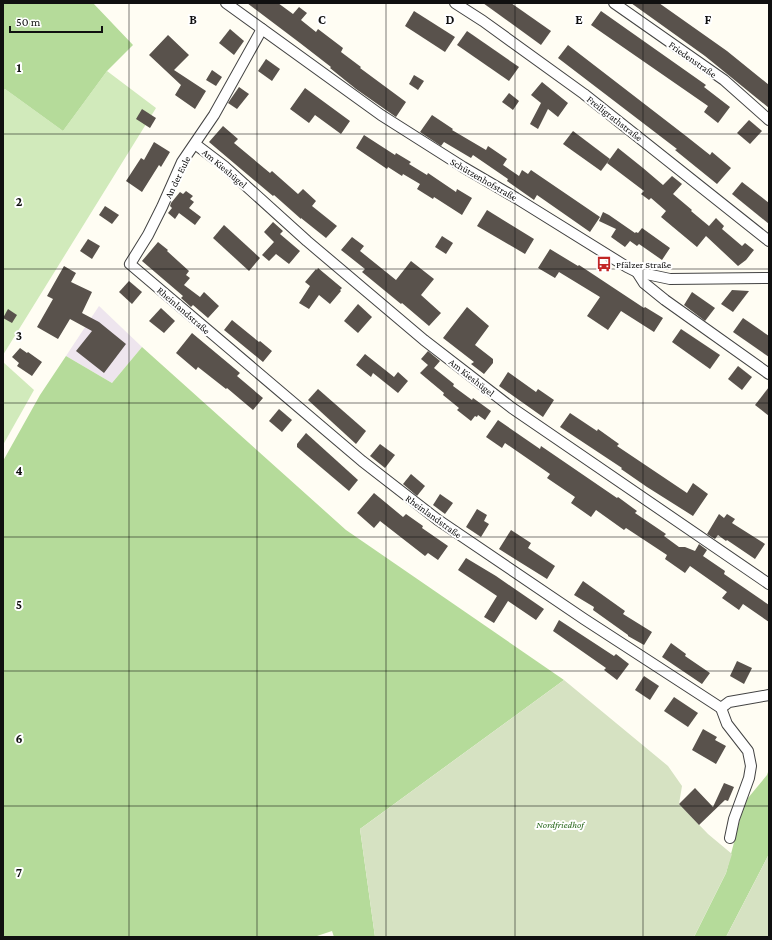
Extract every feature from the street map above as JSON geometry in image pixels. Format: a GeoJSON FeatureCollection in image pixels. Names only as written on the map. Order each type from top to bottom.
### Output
{"type":"FeatureCollection","features":[{"type":"Feature","properties":{"kind":"street","name":"Schützenhofstraße"},"geometry":{"type":"LineString","coordinates":[[226,3],[381,115],[463,168],[516,198],[637,272],[670,279],[769,278]]}},
{"type":"Feature","properties":{"kind":"street","name":"Freiligrathstraße"},"geometry":{"type":"LineString","coordinates":[[455,3],[483,20],[584,94],[769,241]]}},
{"type":"Feature","properties":{"kind":"street","name":"Friedenstraße"},"geometry":{"type":"LineString","coordinates":[[614,3],[724,80],[769,120]]}},
{"type":"Feature","properties":{"kind":"street","name":"An der Eule"},"geometry":{"type":"LineString","coordinates":[[130,264],[148,235],[182,162],[214,115],[262,29]]}},
{"type":"Feature","properties":{"kind":"street","name":"Am Kieshügel"},"geometry":{"type":"LineString","coordinates":[[195,144],[224,166],[307,241],[424,340],[481,385],[512,408],[769,584]]}},
{"type":"Feature","properties":{"kind":"street","name":"Rheinlandstraße"},"geometry":{"type":"LineString","coordinates":[[130,264],[362,461],[438,520],[584,619],[721,708]]}},
{"type":"Feature","properties":{"kind":"street"},"geometry":{"type":"LineString","coordinates":[[637,272],[644,283],[665,300],[769,374]]}},
{"type":"Feature","properties":{"kind":"street"},"geometry":{"type":"LineString","coordinates":[[730,838],[736,812],[749,778],[751,766],[748,751],[727,724],[721,708],[728,702],[769,695]]}},
{"type":"Feature","properties":{"kind":"shaded area"},"geometry":{"type":"Polygon","coordinates":[[[99,306],[142,347],[112,383],[66,356],[99,306]]]}},
{"type":"Feature","properties":{"kind":"green space"},"geometry":{"type":"Polygon","coordinates":[[[3,3],[93,3],[133,45],[107,71],[63,131],[5,89],[3,91],[3,3]]]}},
{"type":"Feature","properties":{"kind":"green space"},"geometry":{"type":"Polygon","coordinates":[[[107,71],[156,108],[3,355],[3,91],[5,89],[63,131],[107,71]]]}},
{"type":"Feature","properties":{"kind":"green space"},"geometry":{"type":"Polygon","coordinates":[[[142,347],[346,530],[564,680],[360,829],[375,937],[334,937],[332,931],[314,937],[3,937],[3,461],[40,395],[66,356],[112,383],[142,347]]]}},
{"type":"Feature","properties":{"kind":"green space"},"geometry":{"type":"Polygon","coordinates":[[[3,362],[34,390],[3,445],[3,362]]]}},
{"type":"Feature","properties":{"kind":"green space","name":"Nordfriedhof"},"geometry":{"type":"Polygon","coordinates":[[[564,680],[668,766],[682,786],[679,804],[708,834],[732,854],[726,873],[694,937],[375,937],[360,829],[564,680]]]}},
{"type":"Feature","properties":{"kind":"green space"},"geometry":{"type":"Polygon","coordinates":[[[769,769],[769,854],[726,937],[694,937],[726,873],[743,808],[748,798],[767,775],[769,769]]]}},
{"type":"Feature","properties":{"kind":"green space"},"geometry":{"type":"Polygon","coordinates":[[[769,854],[769,937],[726,937],[769,854]]]}},
{"type":"Feature","properties":{"kind":"building"},"geometry":{"type":"Polygon","coordinates":[[[247,3],[278,3],[293,14],[299,7],[307,13],[301,20],[316,32],[318,29],[343,48],[341,52],[406,102],[396,117],[356,89],[330,68],[331,67],[247,3]]]}},
{"type":"Feature","properties":{"kind":"building"},"geometry":{"type":"Polygon","coordinates":[[[483,3],[511,3],[551,31],[541,45],[483,3]]]}},
{"type":"Feature","properties":{"kind":"building"},"geometry":{"type":"Polygon","coordinates":[[[631,3],[659,3],[727,51],[769,85],[769,108],[705,56],[631,3]]]}},
{"type":"Feature","properties":{"kind":"building"},"geometry":{"type":"Polygon","coordinates":[[[414,11],[455,37],[445,52],[405,26],[414,11]]]}},
{"type":"Feature","properties":{"kind":"building"},"geometry":{"type":"Polygon","coordinates":[[[601,11],[706,85],[704,87],[730,107],[718,123],[704,112],[708,106],[591,25],[601,11]]]}},
{"type":"Feature","properties":{"kind":"building"},"geometry":{"type":"Polygon","coordinates":[[[230,29],[244,41],[234,55],[219,43],[230,29]]]}},
{"type":"Feature","properties":{"kind":"building"},"geometry":{"type":"Polygon","coordinates":[[[467,31],[519,67],[509,81],[457,45],[467,31]]]}},
{"type":"Feature","properties":{"kind":"building"},"geometry":{"type":"Polygon","coordinates":[[[168,35],[189,55],[174,70],[206,91],[195,109],[175,95],[181,85],[149,55],[168,35]]]}},
{"type":"Feature","properties":{"kind":"building"},"geometry":{"type":"Polygon","coordinates":[[[568,45],[710,155],[712,152],[731,168],[717,184],[675,150],[677,149],[558,58],[568,45]]]}},
{"type":"Feature","properties":{"kind":"building"},"geometry":{"type":"Polygon","coordinates":[[[266,59],[280,69],[272,81],[258,71],[266,59]]]}},
{"type":"Feature","properties":{"kind":"building"},"geometry":{"type":"Polygon","coordinates":[[[212,70],[222,77],[216,86],[206,80],[212,70]]]}},
{"type":"Feature","properties":{"kind":"building"},"geometry":{"type":"Polygon","coordinates":[[[414,75],[424,81],[418,90],[409,84],[414,75]]]}},
{"type":"Feature","properties":{"kind":"building"},"geometry":{"type":"Polygon","coordinates":[[[542,82],[568,103],[558,117],[548,109],[538,129],[530,124],[541,103],[531,95],[542,82]]]}},
{"type":"Feature","properties":{"kind":"building"},"geometry":{"type":"Polygon","coordinates":[[[239,87],[249,94],[237,109],[228,103],[239,87]]]}},
{"type":"Feature","properties":{"kind":"building"},"geometry":{"type":"Polygon","coordinates":[[[305,88],[350,121],[341,134],[315,115],[309,123],[290,109],[305,88]]]}},
{"type":"Feature","properties":{"kind":"building"},"geometry":{"type":"Polygon","coordinates":[[[509,93],[519,101],[513,110],[502,102],[509,93]]]}},
{"type":"Feature","properties":{"kind":"building"},"geometry":{"type":"Polygon","coordinates":[[[142,109],[156,118],[150,128],[136,119],[142,109]]]}},
{"type":"Feature","properties":{"kind":"building"},"geometry":{"type":"Polygon","coordinates":[[[432,115],[453,129],[452,130],[486,150],[488,146],[507,159],[503,165],[519,176],[522,170],[528,174],[531,170],[600,217],[590,232],[537,195],[534,200],[507,181],[508,179],[473,155],[471,158],[444,142],[441,146],[420,132],[432,115]]]}},
{"type":"Feature","properties":{"kind":"building"},"geometry":{"type":"Polygon","coordinates":[[[749,120],[762,131],[750,144],[737,133],[749,120]]]}},
{"type":"Feature","properties":{"kind":"building"},"geometry":{"type":"Polygon","coordinates":[[[223,126],[238,139],[234,143],[270,173],[272,171],[298,194],[303,189],[316,201],[312,206],[337,226],[326,238],[209,142],[223,126]]]}},
{"type":"Feature","properties":{"kind":"building"},"geometry":{"type":"Polygon","coordinates":[[[573,131],[610,159],[601,171],[563,144],[573,131]]]}},
{"type":"Feature","properties":{"kind":"building"},"geometry":{"type":"Polygon","coordinates":[[[364,135],[395,155],[396,153],[411,162],[409,164],[427,175],[428,173],[456,192],[457,189],[472,198],[462,215],[434,197],[433,199],[417,189],[420,184],[403,174],[402,176],[388,167],[387,169],[356,148],[364,135]]]}},
{"type":"Feature","properties":{"kind":"building"},"geometry":{"type":"Polygon","coordinates":[[[154,142],[170,152],[161,167],[159,165],[142,192],[126,181],[141,158],[144,160],[154,142]]]}},
{"type":"Feature","properties":{"kind":"building"},"geometry":{"type":"Polygon","coordinates":[[[618,148],[663,185],[672,176],[682,184],[673,194],[709,226],[716,218],[724,226],[722,229],[742,246],[745,243],[754,250],[746,260],[738,266],[706,236],[697,247],[661,217],[666,211],[651,198],[649,200],[641,194],[644,191],[607,163],[618,148]]]}},
{"type":"Feature","properties":{"kind":"building"},"geometry":{"type":"Polygon","coordinates":[[[742,182],[769,203],[769,224],[732,194],[742,182]]]}},
{"type":"Feature","properties":{"kind":"building"},"geometry":{"type":"Polygon","coordinates":[[[186,191],[193,196],[190,199],[194,202],[189,208],[201,217],[195,225],[179,213],[175,219],[168,213],[172,208],[170,206],[171,203],[180,192],[183,194],[186,191]]]}},
{"type":"Feature","properties":{"kind":"building"},"geometry":{"type":"Polygon","coordinates":[[[105,206],[119,215],[112,224],[99,215],[105,206]]]}},
{"type":"Feature","properties":{"kind":"building"},"geometry":{"type":"Polygon","coordinates":[[[487,210],[534,239],[525,254],[477,226],[487,210]]]}},
{"type":"Feature","properties":{"kind":"building"},"geometry":{"type":"Polygon","coordinates":[[[603,212],[635,233],[638,233],[642,228],[670,248],[662,260],[639,244],[637,246],[630,241],[625,247],[611,237],[616,229],[599,221],[603,212]]]}},
{"type":"Feature","properties":{"kind":"building"},"geometry":{"type":"Polygon","coordinates":[[[273,222],[283,231],[280,234],[300,251],[289,264],[276,254],[269,261],[262,255],[274,242],[264,232],[273,222]]]}},
{"type":"Feature","properties":{"kind":"building"},"geometry":{"type":"Polygon","coordinates":[[[224,225],[260,258],[249,271],[213,238],[224,225]]]}},
{"type":"Feature","properties":{"kind":"building"},"geometry":{"type":"Polygon","coordinates":[[[442,236],[453,243],[446,254],[435,247],[442,236]]]}},
{"type":"Feature","properties":{"kind":"building"},"geometry":{"type":"Polygon","coordinates":[[[352,237],[364,246],[360,251],[396,280],[411,261],[434,279],[421,295],[441,313],[429,326],[362,272],[365,269],[341,250],[352,237]]]}},
{"type":"Feature","properties":{"kind":"building"},"geometry":{"type":"Polygon","coordinates":[[[88,239],[100,246],[92,259],[80,251],[88,239]]]}},
{"type":"Feature","properties":{"kind":"building"},"geometry":{"type":"Polygon","coordinates":[[[158,242],[189,271],[186,275],[190,278],[184,285],[200,297],[204,292],[219,306],[208,318],[193,305],[191,307],[181,298],[183,296],[142,261],[158,242]]]}},
{"type":"Feature","properties":{"kind":"building"},"geometry":{"type":"Polygon","coordinates":[[[550,249],[578,266],[579,265],[644,308],[645,307],[663,318],[654,332],[621,311],[608,330],[587,316],[600,297],[559,272],[555,278],[538,268],[550,249]]]}},
{"type":"Feature","properties":{"kind":"building"},"geometry":{"type":"Polygon","coordinates":[[[64,266],[76,273],[71,282],[92,292],[82,313],[99,322],[126,344],[104,373],[76,351],[92,331],[70,319],[58,339],[37,327],[53,299],[47,296],[64,266]]]}},
{"type":"Feature","properties":{"kind":"building"},"geometry":{"type":"Polygon","coordinates":[[[318,268],[342,288],[330,304],[319,295],[309,309],[299,303],[310,286],[305,282],[318,268]]]}},
{"type":"Feature","properties":{"kind":"building"},"geometry":{"type":"Polygon","coordinates":[[[129,281],[142,292],[132,304],[119,292],[129,281]]]}},
{"type":"Feature","properties":{"kind":"building"},"geometry":{"type":"Polygon","coordinates":[[[732,290],[749,291],[733,312],[721,304],[732,290]]]}},
{"type":"Feature","properties":{"kind":"building"},"geometry":{"type":"Polygon","coordinates":[[[692,292],[715,308],[705,321],[684,305],[692,292]]]}},
{"type":"Feature","properties":{"kind":"building"},"geometry":{"type":"Polygon","coordinates":[[[358,304],[372,317],[358,333],[344,321],[358,304]]]}},
{"type":"Feature","properties":{"kind":"building"},"geometry":{"type":"Polygon","coordinates":[[[467,307],[489,326],[475,345],[493,359],[493,363],[484,374],[471,364],[474,362],[443,338],[467,307]]]}},
{"type":"Feature","properties":{"kind":"building"},"geometry":{"type":"Polygon","coordinates":[[[161,308],[175,321],[164,333],[149,321],[161,308]]]}},
{"type":"Feature","properties":{"kind":"building"},"geometry":{"type":"Polygon","coordinates":[[[8,309],[17,315],[12,323],[3,318],[8,309]]]}},
{"type":"Feature","properties":{"kind":"building"},"geometry":{"type":"Polygon","coordinates":[[[743,318],[769,336],[769,357],[733,332],[743,318]]]}},
{"type":"Feature","properties":{"kind":"building"},"geometry":{"type":"Polygon","coordinates":[[[232,320],[272,351],[263,362],[224,330],[232,320]]]}},
{"type":"Feature","properties":{"kind":"building"},"geometry":{"type":"Polygon","coordinates":[[[681,329],[720,355],[710,369],[672,342],[681,329]]]}},
{"type":"Feature","properties":{"kind":"building"},"geometry":{"type":"Polygon","coordinates":[[[192,333],[240,373],[237,376],[263,398],[253,410],[227,388],[226,389],[198,367],[196,370],[176,353],[192,333]]]}},
{"type":"Feature","properties":{"kind":"building"},"geometry":{"type":"Polygon","coordinates":[[[20,348],[42,362],[32,376],[17,366],[19,363],[12,357],[20,348]]]}},
{"type":"Feature","properties":{"kind":"building"},"geometry":{"type":"Polygon","coordinates":[[[428,351],[440,361],[434,368],[454,384],[453,386],[472,400],[473,398],[491,411],[485,420],[478,415],[471,421],[457,410],[459,408],[443,395],[444,393],[420,373],[428,365],[421,359],[428,351]]]}},
{"type":"Feature","properties":{"kind":"building"},"geometry":{"type":"Polygon","coordinates":[[[365,354],[394,377],[398,372],[408,381],[398,393],[373,373],[371,377],[356,365],[365,354]]]}},
{"type":"Feature","properties":{"kind":"building"},"geometry":{"type":"Polygon","coordinates":[[[738,366],[752,377],[742,390],[728,379],[738,366]]]}},
{"type":"Feature","properties":{"kind":"building"},"geometry":{"type":"Polygon","coordinates":[[[508,372],[536,392],[538,389],[554,400],[543,417],[499,386],[508,372]]]}},
{"type":"Feature","properties":{"kind":"building"},"geometry":{"type":"Polygon","coordinates":[[[769,387],[769,416],[755,405],[769,387]]]}},
{"type":"Feature","properties":{"kind":"building"},"geometry":{"type":"Polygon","coordinates":[[[318,389],[366,431],[356,444],[308,400],[318,389]]]}},
{"type":"Feature","properties":{"kind":"building"},"geometry":{"type":"Polygon","coordinates":[[[279,409],[292,420],[282,432],[269,421],[279,409]]]}},
{"type":"Feature","properties":{"kind":"building"},"geometry":{"type":"Polygon","coordinates":[[[570,413],[597,431],[598,429],[619,444],[617,446],[687,493],[693,483],[708,494],[693,516],[647,487],[621,469],[622,468],[560,427],[570,413]]]}},
{"type":"Feature","properties":{"kind":"building"},"geometry":{"type":"Polygon","coordinates":[[[498,420],[540,449],[541,446],[617,498],[618,497],[637,511],[635,513],[666,534],[664,536],[679,547],[685,547],[695,551],[699,544],[707,550],[703,556],[725,571],[724,574],[769,605],[769,622],[743,604],[739,610],[722,598],[727,592],[690,566],[685,573],[665,559],[667,555],[626,528],[624,530],[596,510],[591,517],[571,503],[575,497],[547,478],[550,474],[505,443],[502,448],[486,437],[498,420]]]}},
{"type":"Feature","properties":{"kind":"building"},"geometry":{"type":"Polygon","coordinates":[[[306,433],[358,480],[349,491],[297,447],[297,444],[306,433]]]}},
{"type":"Feature","properties":{"kind":"building"},"geometry":{"type":"Polygon","coordinates":[[[380,444],[395,455],[385,468],[370,456],[380,444]]]}},
{"type":"Feature","properties":{"kind":"building"},"geometry":{"type":"Polygon","coordinates":[[[411,474],[425,486],[417,496],[403,484],[411,474]]]}},
{"type":"Feature","properties":{"kind":"building"},"geometry":{"type":"Polygon","coordinates":[[[374,493],[403,517],[406,514],[423,526],[422,528],[448,546],[438,560],[428,553],[425,556],[380,521],[374,528],[357,513],[374,493]]]}},
{"type":"Feature","properties":{"kind":"building"},"geometry":{"type":"Polygon","coordinates":[[[440,494],[453,503],[445,514],[433,505],[440,494]]]}},
{"type":"Feature","properties":{"kind":"building"},"geometry":{"type":"Polygon","coordinates":[[[477,509],[487,515],[484,521],[489,524],[481,537],[466,527],[477,509]]]}},
{"type":"Feature","properties":{"kind":"building"},"geometry":{"type":"Polygon","coordinates":[[[719,514],[724,518],[727,514],[735,519],[732,523],[765,544],[755,559],[718,535],[715,539],[707,534],[719,514]]]}},
{"type":"Feature","properties":{"kind":"building"},"geometry":{"type":"Polygon","coordinates":[[[511,530],[531,543],[528,548],[555,566],[547,579],[499,549],[511,530]]]}},
{"type":"Feature","properties":{"kind":"building"},"geometry":{"type":"Polygon","coordinates":[[[466,558],[496,576],[544,609],[536,620],[508,601],[494,623],[484,617],[497,596],[458,570],[466,558]]]}},
{"type":"Feature","properties":{"kind":"building"},"geometry":{"type":"Polygon","coordinates":[[[583,581],[625,611],[623,614],[652,632],[644,645],[628,636],[593,610],[594,607],[574,595],[583,581]]]}},
{"type":"Feature","properties":{"kind":"building"},"geometry":{"type":"Polygon","coordinates":[[[559,620],[614,656],[616,654],[629,664],[617,680],[604,670],[606,668],[553,631],[559,620]]]}},
{"type":"Feature","properties":{"kind":"building"},"geometry":{"type":"Polygon","coordinates":[[[671,643],[686,654],[685,656],[710,673],[702,684],[662,657],[671,643]]]}},
{"type":"Feature","properties":{"kind":"building"},"geometry":{"type":"Polygon","coordinates":[[[737,661],[752,668],[744,684],[730,676],[737,661]]]}},
{"type":"Feature","properties":{"kind":"building"},"geometry":{"type":"Polygon","coordinates":[[[644,676],[659,686],[650,700],[635,690],[644,676]]]}},
{"type":"Feature","properties":{"kind":"building"},"geometry":{"type":"Polygon","coordinates":[[[674,697],[698,713],[688,727],[664,711],[674,697]]]}},
{"type":"Feature","properties":{"kind":"building"},"geometry":{"type":"Polygon","coordinates":[[[703,729],[717,737],[715,740],[726,746],[716,764],[692,750],[703,729]]]}},
{"type":"Feature","properties":{"kind":"building"},"geometry":{"type":"Polygon","coordinates":[[[724,783],[734,787],[728,801],[725,800],[699,825],[679,804],[695,788],[713,807],[724,783]]]}},
{"type":"Feature","properties":{"kind":"place","name":"Pfälzer Straße"},"geometry":{"type":"Point","coordinates":[604,264]}}]}
